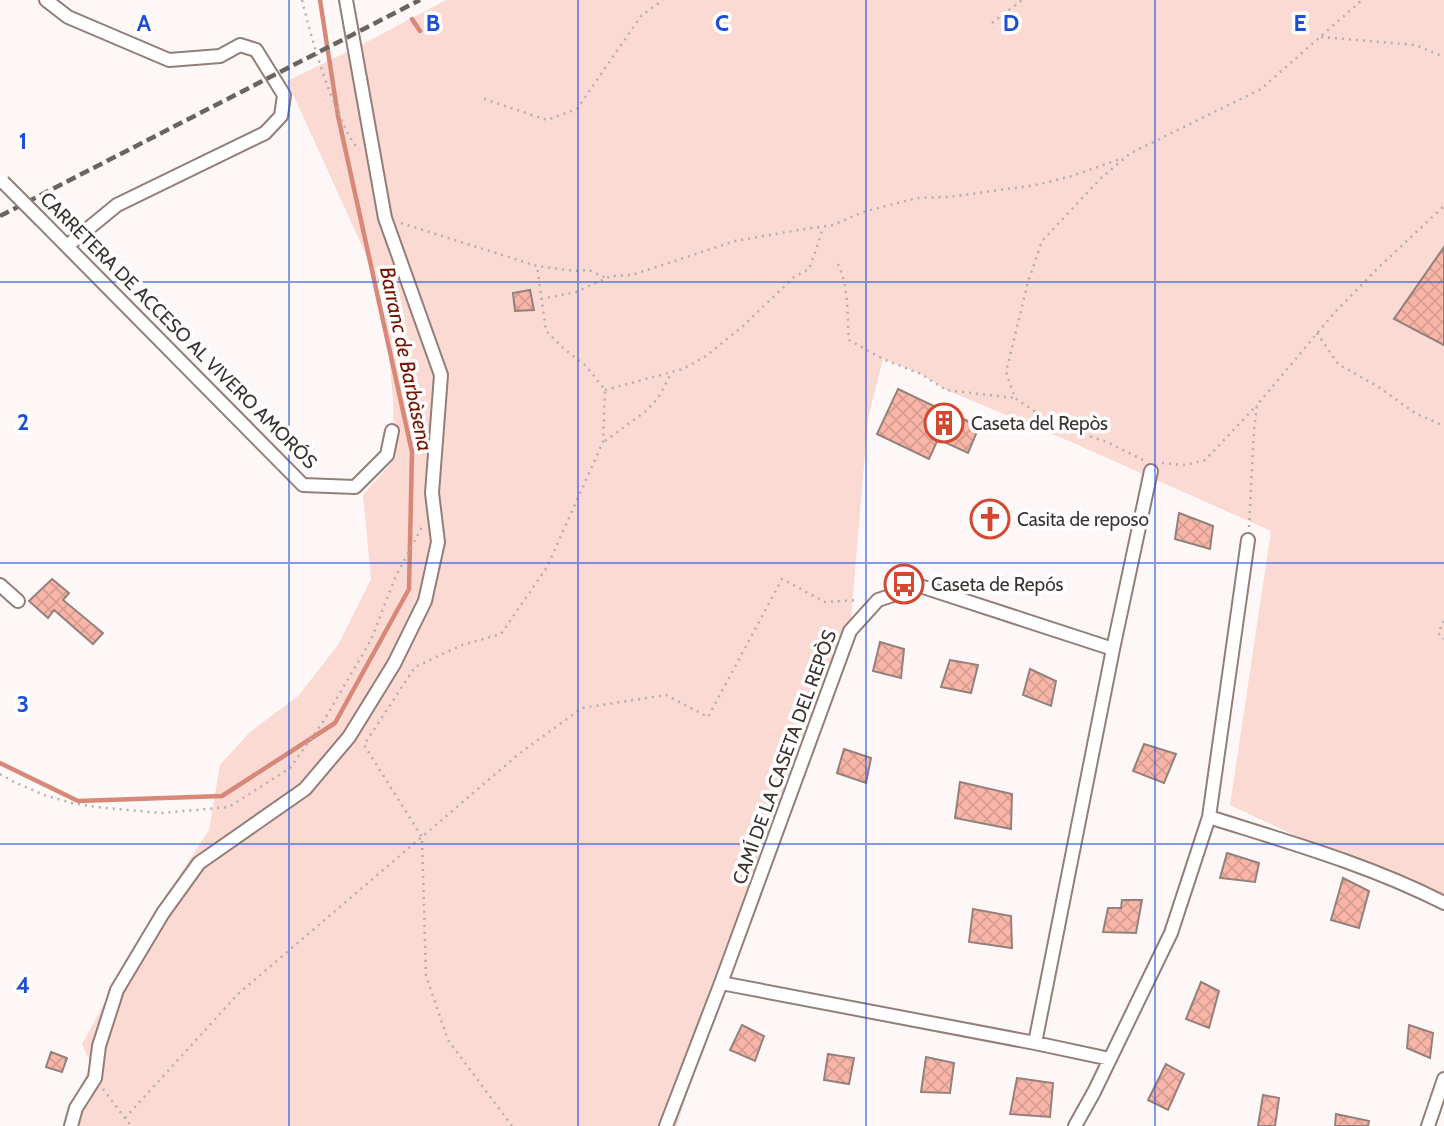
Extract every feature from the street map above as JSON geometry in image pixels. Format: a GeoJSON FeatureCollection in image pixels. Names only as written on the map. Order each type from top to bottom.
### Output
{"type":"FeatureCollection","features":[{"type":"Feature","properties":{"kind":"street"},"geometry":{"type":"LineString","coordinates":[[46,0],[68,17],[170,60],[220,56],[240,45],[256,50],[284,95],[281,116],[265,133],[117,205],[66,246]]}},
{"type":"Feature","properties":{"kind":"street"},"geometry":{"type":"LineString","coordinates":[[71,1126],[76,1108],[95,1078],[99,1046],[117,990],[163,913],[199,863],[305,789],[349,737],[394,664],[425,601],[438,542],[432,492],[441,375],[385,218],[346,0]]}},
{"type":"Feature","properties":{"kind":"street","name":"CARRETERA DE ACCESO AL VIVERO AMORÓS"},"geometry":{"type":"LineString","coordinates":[[2,180],[303,485],[355,487],[387,455],[393,431]]}},
{"type":"Feature","properties":{"kind":"street"},"geometry":{"type":"LineString","coordinates":[[1035,1042],[1149,467]]}},
{"type":"Feature","properties":{"kind":"street"},"geometry":{"type":"LineString","coordinates":[[1075,1126],[1171,933],[1209,817],[1248,540]]}},
{"type":"Feature","properties":{"kind":"street"},"geometry":{"type":"LineString","coordinates":[[0,585],[18,601]]}},
{"type":"Feature","properties":{"kind":"street","name":"CAMÍ DE LA CASETA DEL REPÒS"},"geometry":{"type":"LineString","coordinates":[[666,1126],[850,631],[878,600],[920,586],[1113,649]]}},
{"type":"Feature","properties":{"kind":"street"},"geometry":{"type":"LineString","coordinates":[[1209,817],[1342,860],[1444,903]]}},
{"type":"Feature","properties":{"kind":"street"},"geometry":{"type":"LineString","coordinates":[[721,983],[1035,1042],[1110,1059]]}},
{"type":"Feature","properties":{"kind":"street"},"geometry":{"type":"LineString","coordinates":[[1428,1126],[1444,1079]]}},
{"type":"Feature","properties":{"kind":"path"},"geometry":{"type":"LineString","coordinates":[[302,0],[330,94],[352,143],[360,151]]}},
{"type":"Feature","properties":{"kind":"path"},"geometry":{"type":"LineString","coordinates":[[484,99],[547,120],[577,109],[641,16],[663,0]]}},
{"type":"Feature","properties":{"kind":"path"},"geometry":{"type":"LineString","coordinates":[[992,23],[1022,0]]}},
{"type":"Feature","properties":{"kind":"path"},"geometry":{"type":"LineString","coordinates":[[1015,398],[1006,372],[1028,282],[1042,241],[1102,177],[1130,153],[1261,89],[1362,0]]}},
{"type":"Feature","properties":{"kind":"path"},"geometry":{"type":"LineString","coordinates":[[1319,37],[1416,45],[1444,57]]}},
{"type":"Feature","properties":{"kind":"path"},"geometry":{"type":"LineString","coordinates":[[541,299],[576,292],[611,276],[632,275],[735,241],[833,225],[863,212],[917,198],[949,197],[1036,185],[1072,176],[1126,157]]}},
{"type":"Feature","properties":{"kind":"path"},"geometry":{"type":"LineString","coordinates":[[838,264],[843,274],[849,340],[883,359],[921,374],[946,390],[1015,398],[1049,421],[1109,443],[1149,467],[1185,465],[1205,460],[1257,405],[1335,312],[1444,206]]}},
{"type":"Feature","properties":{"kind":"path"},"geometry":{"type":"LineString","coordinates":[[385,218],[537,266],[574,271],[589,270],[606,278]]}},
{"type":"Feature","properties":{"kind":"path"},"geometry":{"type":"LineString","coordinates":[[605,390],[683,369],[706,356],[743,326],[794,277],[809,269],[823,227]]}},
{"type":"Feature","properties":{"kind":"path"},"geometry":{"type":"LineString","coordinates":[[512,1126],[447,1040],[426,976],[422,837],[364,745],[415,667],[462,645],[501,634],[547,566],[603,442],[605,390],[586,366],[546,331],[537,266]]}},
{"type":"Feature","properties":{"kind":"path"},"geometry":{"type":"LineString","coordinates":[[1317,333],[1338,364],[1377,386],[1415,413],[1444,426]]}},
{"type":"Feature","properties":{"kind":"path"},"geometry":{"type":"LineString","coordinates":[[603,442],[646,411],[658,398],[672,372]]}},
{"type":"Feature","properties":{"kind":"path"},"geometry":{"type":"LineString","coordinates":[[1248,540],[1257,405]]}},
{"type":"Feature","properties":{"kind":"path"},"geometry":{"type":"LineString","coordinates":[[0,774],[44,795],[96,807],[161,813],[229,807],[290,768],[323,722],[371,640],[395,578],[423,525]]}},
{"type":"Feature","properties":{"kind":"path"},"geometry":{"type":"LineString","coordinates":[[125,1118],[238,994],[520,753],[582,708],[666,695],[708,717],[782,579],[825,602],[878,600]]}},
{"type":"Feature","properties":{"kind":"path"},"geometry":{"type":"LineString","coordinates":[[1444,621],[1438,633],[1444,639]]}},
{"type":"Feature","properties":{"kind":"path"},"geometry":{"type":"LineString","coordinates":[[95,1078],[131,1126]]}},
{"type":"Feature","properties":{"kind":"shaded area"},"geometry":{"type":"Polygon","coordinates":[[[446,0],[1444,0],[1444,905],[1230,805],[1271,531],[946,390],[921,374],[883,359],[868,418],[850,631],[721,983],[677,1126],[62,1126],[91,1064],[82,1044],[147,925],[209,830],[220,765],[250,732],[298,696],[338,645],[371,579],[363,495],[394,460],[393,400],[383,292],[287,81],[446,0]]]}},
{"type":"Feature","properties":{"kind":"building"},"geometry":{"type":"Polygon","coordinates":[[[1444,247],[1444,345],[1394,319],[1444,247]]]}},
{"type":"Feature","properties":{"kind":"building"},"geometry":{"type":"Polygon","coordinates":[[[530,290],[534,310],[515,311],[513,293],[530,290]]]}},
{"type":"Feature","properties":{"kind":"building"},"geometry":{"type":"Polygon","coordinates":[[[898,389],[979,427],[968,453],[938,439],[929,459],[877,434],[898,389]]]}},
{"type":"Feature","properties":{"kind":"building"},"geometry":{"type":"Polygon","coordinates":[[[1179,513],[1213,526],[1210,549],[1175,539],[1179,513]]]}},
{"type":"Feature","properties":{"kind":"building"},"geometry":{"type":"Polygon","coordinates":[[[52,579],[69,593],[63,600],[103,633],[93,644],[54,610],[48,618],[29,601],[52,579]]]}},
{"type":"Feature","properties":{"kind":"building"},"geometry":{"type":"Polygon","coordinates":[[[880,642],[904,649],[901,678],[873,671],[880,642]]]}},
{"type":"Feature","properties":{"kind":"building"},"geometry":{"type":"Polygon","coordinates":[[[950,660],[978,665],[971,693],[941,687],[950,660]]]}},
{"type":"Feature","properties":{"kind":"building"},"geometry":{"type":"Polygon","coordinates":[[[1030,669],[1056,681],[1051,706],[1023,695],[1030,669]]]}},
{"type":"Feature","properties":{"kind":"building"},"geometry":{"type":"Polygon","coordinates":[[[1144,744],[1176,754],[1164,783],[1133,771],[1144,744]]]}},
{"type":"Feature","properties":{"kind":"building"},"geometry":{"type":"Polygon","coordinates":[[[844,749],[871,758],[866,783],[837,773],[844,749]]]}},
{"type":"Feature","properties":{"kind":"building"},"geometry":{"type":"Polygon","coordinates":[[[960,782],[1012,794],[1011,829],[955,818],[960,782]]]}},
{"type":"Feature","properties":{"kind":"building"},"geometry":{"type":"Polygon","coordinates":[[[1227,853],[1259,863],[1255,882],[1220,878],[1227,853]]]}},
{"type":"Feature","properties":{"kind":"building"},"geometry":{"type":"Polygon","coordinates":[[[1343,878],[1369,891],[1359,928],[1331,920],[1343,878]]]}},
{"type":"Feature","properties":{"kind":"building"},"geometry":{"type":"Polygon","coordinates":[[[1122,900],[1142,900],[1136,933],[1103,932],[1108,908],[1121,908],[1122,900]]]}},
{"type":"Feature","properties":{"kind":"building"},"geometry":{"type":"Polygon","coordinates":[[[973,909],[1011,916],[1012,948],[969,942],[973,909]]]}},
{"type":"Feature","properties":{"kind":"building"},"geometry":{"type":"Polygon","coordinates":[[[1201,982],[1219,991],[1209,1028],[1186,1019],[1201,982]]]}},
{"type":"Feature","properties":{"kind":"building"},"geometry":{"type":"Polygon","coordinates":[[[742,1025],[764,1036],[755,1061],[730,1050],[742,1025]]]}},
{"type":"Feature","properties":{"kind":"building"},"geometry":{"type":"Polygon","coordinates":[[[1409,1025],[1433,1033],[1430,1058],[1407,1048],[1409,1025]]]}},
{"type":"Feature","properties":{"kind":"building"},"geometry":{"type":"Polygon","coordinates":[[[51,1052],[67,1058],[62,1072],[46,1067],[51,1052]]]}},
{"type":"Feature","properties":{"kind":"building"},"geometry":{"type":"Polygon","coordinates":[[[828,1054],[854,1058],[849,1084],[824,1080],[828,1054]]]}},
{"type":"Feature","properties":{"kind":"building"},"geometry":{"type":"Polygon","coordinates":[[[926,1057],[954,1063],[950,1093],[921,1092],[926,1057]]]}},
{"type":"Feature","properties":{"kind":"building"},"geometry":{"type":"Polygon","coordinates":[[[1166,1064],[1184,1074],[1168,1110],[1148,1100],[1166,1064]]]}},
{"type":"Feature","properties":{"kind":"building"},"geometry":{"type":"Polygon","coordinates":[[[1017,1078],[1053,1083],[1050,1117],[1010,1114],[1017,1078]]]}},
{"type":"Feature","properties":{"kind":"building"},"geometry":{"type":"Polygon","coordinates":[[[1263,1095],[1279,1098],[1275,1126],[1258,1126],[1263,1095]]]}},
{"type":"Feature","properties":{"kind":"building"},"geometry":{"type":"Polygon","coordinates":[[[1336,1114],[1369,1121],[1368,1126],[1335,1126],[1336,1114]]]}},
{"type":"Feature","properties":{"kind":"waterway","name":"Barranc de Barbàsena"},"geometry":{"type":"LineString","coordinates":[[0,763],[78,801],[222,796],[335,723],[409,589],[412,452],[338,116],[320,0]]}},
{"type":"Feature","properties":{"kind":"waterway"},"geometry":{"type":"LineString","coordinates":[[412,19],[420,31]]}},
{"type":"Feature","properties":{"kind":"railway"},"geometry":{"type":"LineString","coordinates":[[0,216],[420,0]]}},
{"type":"Feature","properties":{"kind":"place","name":"Caseta del Repòs"},"geometry":{"type":"Point","coordinates":[944,423]}},
{"type":"Feature","properties":{"kind":"place","name":"Casita de reposo"},"geometry":{"type":"Point","coordinates":[990,519]}},
{"type":"Feature","properties":{"kind":"place","name":"Caseta de Repós"},"geometry":{"type":"Point","coordinates":[904,584]}}]}
